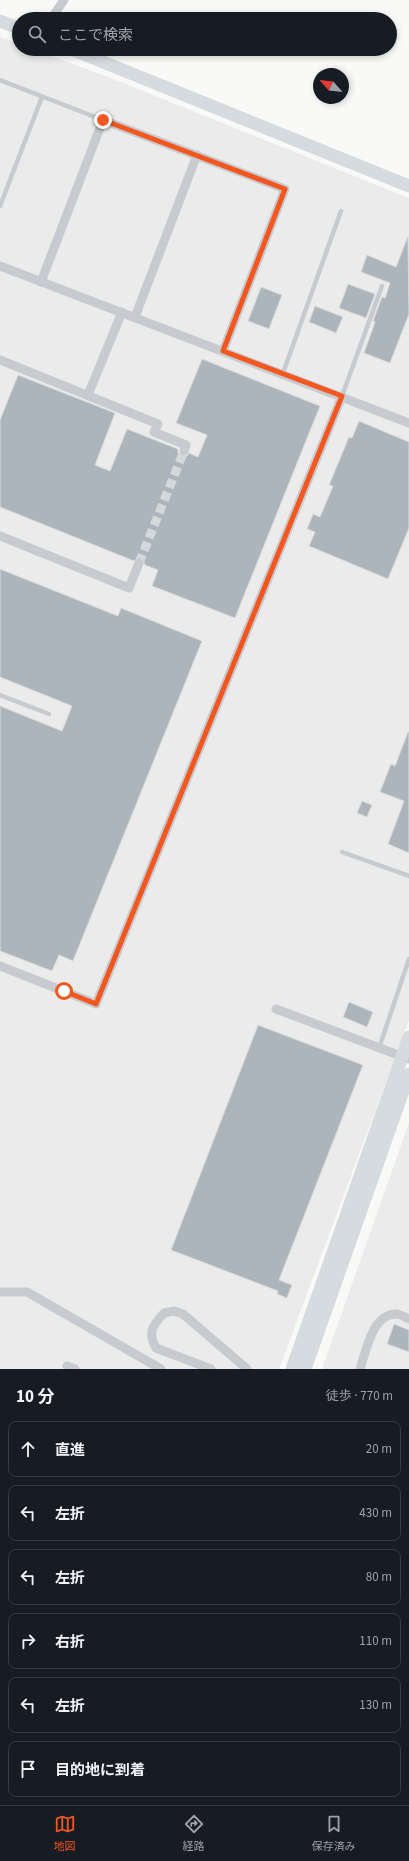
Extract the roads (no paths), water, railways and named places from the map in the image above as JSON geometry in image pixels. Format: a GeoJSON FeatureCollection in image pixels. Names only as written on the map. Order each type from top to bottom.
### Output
{"type":"FeatureCollection","features":[{"type":"Feature","properties":{"kind":"street"},"geometry":{"type":"LineString","coordinates":[[56,12],[64,0]]}},
{"type":"Feature","properties":{"kind":"street"},"geometry":{"type":"LineString","coordinates":[[0,21],[12,25]]}},
{"type":"Feature","properties":{"kind":"street"},"geometry":{"type":"LineString","coordinates":[[88,56],[409,186]]}},
{"type":"Feature","properties":{"kind":"street"},"geometry":{"type":"LineString","coordinates":[[41,282],[103,120],[285,189],[223,351]]}},
{"type":"Feature","properties":{"kind":"street"},"geometry":{"type":"LineString","coordinates":[[135,317],[197,156]]}},
{"type":"Feature","properties":{"kind":"street"},"geometry":{"type":"LineString","coordinates":[[0,266],[408,420]]}},
{"type":"Feature","properties":{"kind":"street"},"geometry":{"type":"LineString","coordinates":[[88,395],[122,312]]}},
{"type":"Feature","properties":{"kind":"street"},"geometry":{"type":"LineString","coordinates":[[0,360],[158,424],[154,432],[186,445],[184,451]]}},
{"type":"Feature","properties":{"kind":"street"},"geometry":{"type":"LineString","coordinates":[[0,966],[96,1004],[342,396]]}},
{"type":"Feature","properties":{"kind":"street"},"geometry":{"type":"LineString","coordinates":[[0,536],[128,588],[139,563]]}},
{"type":"Feature","properties":{"kind":"street"},"geometry":{"type":"LineString","coordinates":[[276,1009],[405,1058]]}},
{"type":"Feature","properties":{"kind":"street"},"geometry":{"type":"LineString","coordinates":[[292,1369],[405,1058],[409,1037]]}},
{"type":"Feature","properties":{"kind":"street"},"geometry":{"type":"LineString","coordinates":[[304,1369],[409,1074]]}},
{"type":"Feature","properties":{"kind":"street"},"geometry":{"type":"LineString","coordinates":[[0,1292],[27,1292],[161,1369]]}},
{"type":"Feature","properties":{"kind":"street"},"geometry":{"type":"LineString","coordinates":[[211,1369],[156,1348],[151,1340],[152,1330],[164,1313],[174,1311],[183,1314],[247,1369]]}},
{"type":"Feature","properties":{"kind":"street"},"geometry":{"type":"LineString","coordinates":[[360,1369],[374,1330],[379,1322],[387,1316],[397,1314],[409,1319]]}},
{"type":"Feature","properties":{"kind":"lane"},"geometry":{"type":"LineString","coordinates":[[0,80],[103,120]]}},
{"type":"Feature","properties":{"kind":"lane"},"geometry":{"type":"LineString","coordinates":[[0,206],[42,96]]}},
{"type":"Feature","properties":{"kind":"lane"},"geometry":{"type":"LineString","coordinates":[[283,373],[341,211]]}},
{"type":"Feature","properties":{"kind":"lane"},"geometry":{"type":"LineString","coordinates":[[342,396],[382,286]]}},
{"type":"Feature","properties":{"kind":"lane"},"geometry":{"type":"LineString","coordinates":[[0,695],[49,714]]}},
{"type":"Feature","properties":{"kind":"lane"},"geometry":{"type":"LineString","coordinates":[[342,852],[409,876]]}},
{"type":"Feature","properties":{"kind":"lane"},"geometry":{"type":"LineString","coordinates":[[379,1048],[409,958]]}},
{"type":"Feature","properties":{"kind":"tunnel"},"geometry":{"type":"LineString","coordinates":[[139,563],[184,451]]}}]}
